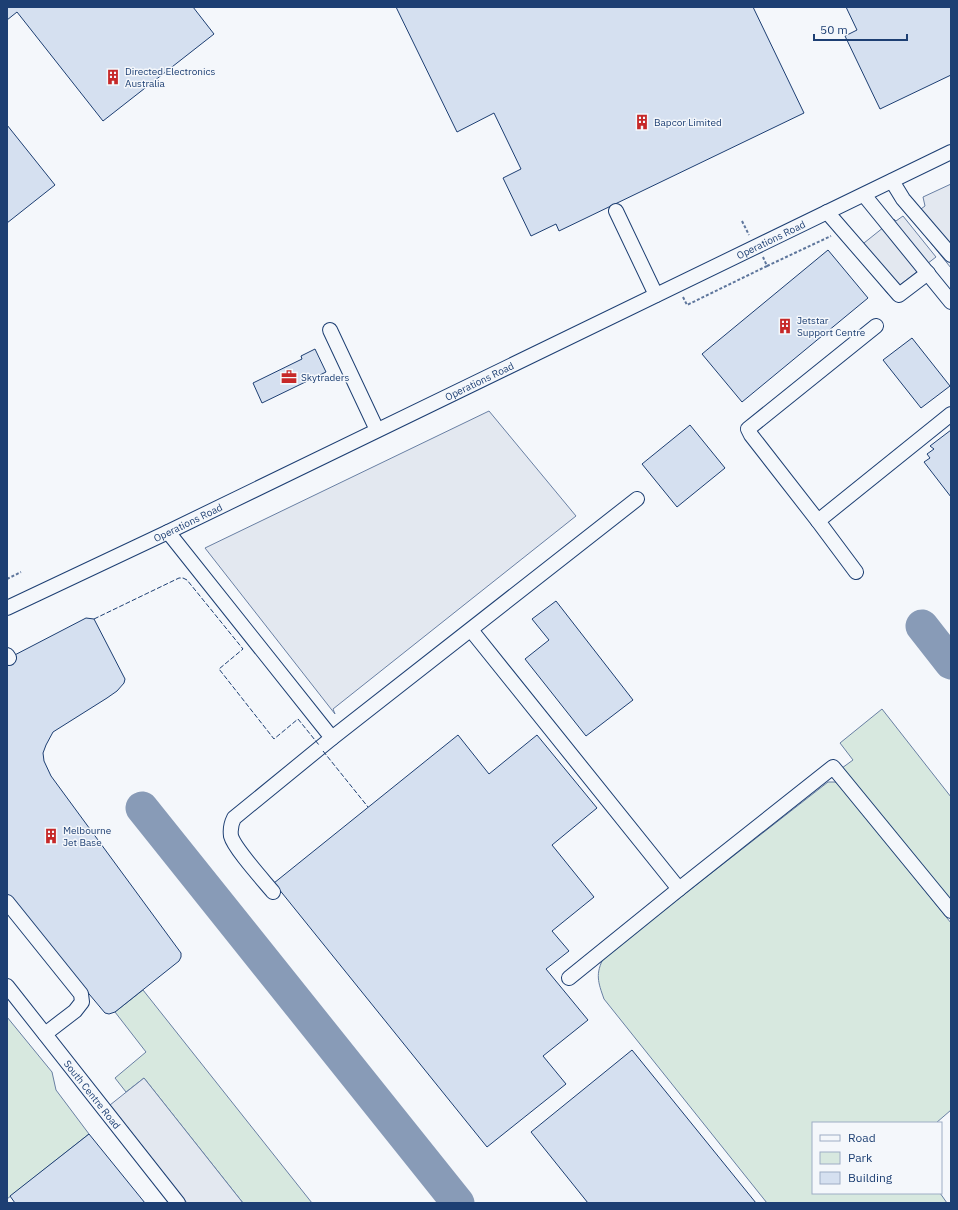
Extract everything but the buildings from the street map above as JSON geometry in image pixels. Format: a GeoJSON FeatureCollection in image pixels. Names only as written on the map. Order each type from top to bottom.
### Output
{"type":"FeatureCollection","features":[{"type":"Feature","properties":{"kind":"street","name":"Operations Road"},"geometry":{"type":"LineString","coordinates":[[7,608],[168,532],[951,152]]}},
{"type":"Feature","properties":{"kind":"street"},"geometry":{"type":"LineString","coordinates":[[892,181],[903,199],[947,249]]}},
{"type":"Feature","properties":{"kind":"street"},"geometry":{"type":"LineString","coordinates":[[864,194],[951,302]]}},
{"type":"Feature","properties":{"kind":"street"},"geometry":{"type":"LineString","coordinates":[[616,211],[656,295]]}},
{"type":"Feature","properties":{"kind":"street"},"geometry":{"type":"LineString","coordinates":[[827,212],[898,295],[928,273]]}},
{"type":"Feature","properties":{"kind":"street"},"geometry":{"type":"LineString","coordinates":[[856,572],[751,435],[748,429],[876,326]]}},
{"type":"Feature","properties":{"kind":"street"},"geometry":{"type":"LineString","coordinates":[[330,330],[377,430]]}},
{"type":"Feature","properties":{"kind":"street"},"geometry":{"type":"LineString","coordinates":[[818,521],[951,414]]}},
{"type":"Feature","properties":{"kind":"street"},"geometry":{"type":"LineString","coordinates":[[273,892],[237,847],[231,837],[230,826],[234,818],[332,738],[637,499]]}},
{"type":"Feature","properties":{"kind":"street"},"geometry":{"type":"LineString","coordinates":[[168,532],[332,738]]}},
{"type":"Feature","properties":{"kind":"street"},"geometry":{"type":"LineString","coordinates":[[471,630],[679,889]]}},
{"type":"Feature","properties":{"kind":"street"},"geometry":{"type":"LineString","coordinates":[[570,978],[679,889],[834,767],[951,911]]}},
{"type":"Feature","properties":{"kind":"street"},"geometry":{"type":"LineString","coordinates":[[7,902],[81,994],[82,1002],[80,1006],[45,1034]]}},
{"type":"Feature","properties":{"kind":"street","name":"South Centre Road"},"geometry":{"type":"LineString","coordinates":[[7,986],[178,1203]]}},
{"type":"Feature","properties":{"kind":"path"},"geometry":{"type":"LineString","coordinates":[[767,266],[842,230]]}},
{"type":"Feature","properties":{"kind":"path"},"geometry":{"type":"LineString","coordinates":[[7,579],[21,572]]}},
{"type":"Feature","properties":{"kind":"green space"},"geometry":{"type":"Polygon","coordinates":[[[882,709],[951,797],[951,904],[842,768],[853,760],[840,743],[882,709]]]}},
{"type":"Feature","properties":{"kind":"green space"},"geometry":{"type":"Polygon","coordinates":[[[828,782],[835,782],[839,784],[951,923],[951,1110],[937,1122],[812,1122],[812,1194],[941,1194],[947,1203],[767,1203],[604,999],[600,988],[598,973],[604,957],[828,782]]]}},
{"type":"Feature","properties":{"kind":"green space"},"geometry":{"type":"Polygon","coordinates":[[[143,990],[312,1203],[243,1203],[144,1078],[126,1092],[115,1078],[146,1052],[115,1012],[143,990]]]}},
{"type":"Feature","properties":{"kind":"green space"},"geometry":{"type":"Polygon","coordinates":[[[7,1017],[52,1072],[56,1090],[89,1134],[7,1199],[7,1017]]]}},
{"type":"Feature","properties":{"kind":"shaded area"},"geometry":{"type":"Polygon","coordinates":[[[951,184],[951,268],[910,217],[925,206],[923,197],[951,184]]]}},
{"type":"Feature","properties":{"kind":"shaded area"},"geometry":{"type":"Polygon","coordinates":[[[903,216],[936,257],[888,294],[854,251],[894,219],[896,221],[903,216]]]}},
{"type":"Feature","properties":{"kind":"shaded area"},"geometry":{"type":"Polygon","coordinates":[[[489,411],[576,516],[333,709],[335,714],[205,548],[489,411]]]}},
{"type":"Feature","properties":{"kind":"shaded area"},"geometry":{"type":"Polygon","coordinates":[[[144,1078],[243,1203],[187,1203],[110,1105],[144,1078]]]}},
{"type":"Feature","properties":{"kind":"taxiway"},"geometry":{"type":"LineString","coordinates":[[922,626],[951,663]]}},
{"type":"Feature","properties":{"kind":"taxiway"},"geometry":{"type":"LineString","coordinates":[[142,808],[458,1203]]}},
{"type":"Feature","properties":{"kind":"fence"},"geometry":{"type":"LineString","coordinates":[[94,619],[179,578],[187,580],[243,649],[219,669],[274,739],[298,719],[319,745]]}},
{"type":"Feature","properties":{"kind":"fence"},"geometry":{"type":"LineString","coordinates":[[323,751],[368,807]]}},
{"type":"Feature","properties":{"kind":"place","name":"Directed Electronics Australia"},"geometry":{"type":"Point","coordinates":[113,77]}},
{"type":"Feature","properties":{"kind":"place","name":"Bapcor Limited"},"geometry":{"type":"Point","coordinates":[642,122]}},
{"type":"Feature","properties":{"kind":"place","name":"Jetstar Support Centre"},"geometry":{"type":"Point","coordinates":[785,326]}},
{"type":"Feature","properties":{"kind":"place","name":"Skytraders"},"geometry":{"type":"Point","coordinates":[289,377]}},
{"type":"Feature","properties":{"kind":"place","name":"Melbourne Jet Base"},"geometry":{"type":"Point","coordinates":[51,836]}}]}
